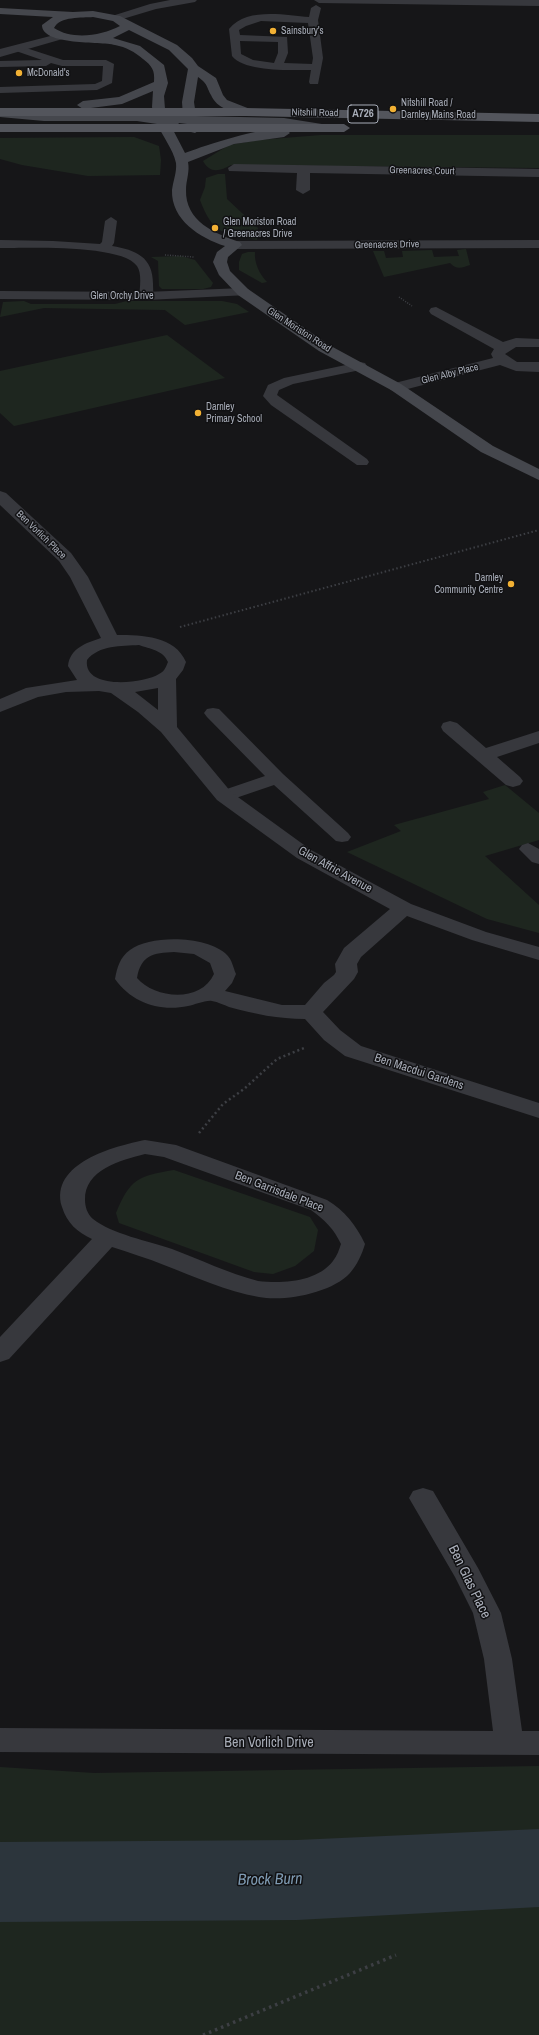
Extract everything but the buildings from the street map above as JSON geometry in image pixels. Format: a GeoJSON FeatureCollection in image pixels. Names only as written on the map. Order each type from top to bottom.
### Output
{"type":"FeatureCollection","features":[{"type":"Feature","properties":{"kind":"main road","name":"Nitshill Road"},"geometry":{"type":"LineString","coordinates":[[192,120],[246,112],[539,118]]}},
{"type":"Feature","properties":{"kind":"main road","name":"Nitshill Road"},"geometry":{"type":"LineString","coordinates":[[0,128],[162,120],[192,120],[325,128],[357,128]]}},
{"type":"Feature","properties":{"kind":"main road"},"geometry":{"type":"LineString","coordinates":[[452,129],[539,129]]}},
{"type":"Feature","properties":{"kind":"street"},"geometry":{"type":"LineString","coordinates":[[121,21],[154,6],[191,0]]}},
{"type":"Feature","properties":{"kind":"street"},"geometry":{"type":"LineString","coordinates":[[0,11],[105,15],[121,21],[171,47],[189,61],[194,69],[212,81],[216,97],[220,102],[246,112]]}},
{"type":"Feature","properties":{"kind":"street"},"geometry":{"type":"LineString","coordinates":[[48,29],[48,25],[59,18],[79,15]]}},
{"type":"Feature","properties":{"kind":"street"},"geometry":{"type":"LineString","coordinates":[[0,17],[9,17],[48,29],[62,36]]}},
{"type":"Feature","properties":{"kind":"street"},"geometry":{"type":"LineString","coordinates":[[87,38],[100,37],[120,32],[125,28],[121,21]]}},
{"type":"Feature","properties":{"kind":"street"},"geometry":{"type":"LineString","coordinates":[[0,54],[62,36],[111,41],[139,49],[160,68],[162,83],[158,98],[162,120],[175,143],[182,160]]}},
{"type":"Feature","properties":{"kind":"street"},"geometry":{"type":"LineString","coordinates":[[194,69],[188,102],[192,120],[192,145],[182,160],[179,190],[186,215],[194,226],[205,233],[235,245]]}},
{"type":"Feature","properties":{"kind":"street"},"geometry":{"type":"LineString","coordinates":[[0,112],[102,104],[136,95],[162,83]]}},
{"type":"Feature","properties":{"kind":"street"},"geometry":{"type":"LineString","coordinates":[[0,112],[44,116],[138,117],[162,120],[192,120]]}},
{"type":"Feature","properties":{"kind":"street"},"geometry":{"type":"LineString","coordinates":[[182,160],[199,151],[227,141],[325,128]]}},
{"type":"Feature","properties":{"kind":"street","name":"Greenacres Court"},"geometry":{"type":"LineString","coordinates":[[234,168],[539,173]]}},
{"type":"Feature","properties":{"kind":"street"},"geometry":{"type":"LineString","coordinates":[[303,190],[304,170]]}},
{"type":"Feature","properties":{"kind":"street","name":"Greenacres Drive"},"geometry":{"type":"LineString","coordinates":[[235,245],[306,246],[539,244]]}},
{"type":"Feature","properties":{"kind":"street"},"geometry":{"type":"LineString","coordinates":[[220,262],[222,255],[235,245]]}},
{"type":"Feature","properties":{"kind":"street","name":"Glen Moriston Road"},"geometry":{"type":"LineString","coordinates":[[220,262],[224,272],[243,292],[324,348],[360,366],[396,387],[487,449],[539,475]]}},
{"type":"Feature","properties":{"kind":"street","name":"Glen Orchy Drive"},"geometry":{"type":"LineString","coordinates":[[0,295],[146,296],[243,292]]}},
{"type":"Feature","properties":{"kind":"street"},"geometry":{"type":"LineString","coordinates":[[436,311],[520,366],[537,369]]}},
{"type":"Feature","properties":{"kind":"street","name":"Glen Alby Place"},"geometry":{"type":"LineString","coordinates":[[396,387],[503,354],[516,343],[539,343]]}},
{"type":"Feature","properties":{"kind":"street","name":"Ben Vorlich Place"},"geometry":{"type":"LineString","coordinates":[[0,496],[65,557],[79,578],[110,641]]}},
{"type":"Feature","properties":{"kind":"street"},"geometry":{"type":"LineString","coordinates":[[0,706],[33,692],[66,686],[99,685],[117,688],[145,686],[167,678],[174,670],[177,662],[174,655],[166,648],[154,643],[125,639],[110,641],[90,648],[78,659],[33,692]]}},
{"type":"Feature","properties":{"kind":"street"},"geometry":{"type":"LineString","coordinates":[[78,659],[77,666],[80,674],[87,680],[99,685]]}},
{"type":"Feature","properties":{"kind":"street"},"geometry":{"type":"LineString","coordinates":[[167,678],[168,728]]}},
{"type":"Feature","properties":{"kind":"street","name":"Glen Affric Avenue"},"geometry":{"type":"LineString","coordinates":[[117,688],[145,708],[168,728],[224,796],[304,854],[404,908],[479,936],[539,954]]}},
{"type":"Feature","properties":{"kind":"street"},"geometry":{"type":"LineString","coordinates":[[450,727],[514,780]]}},
{"type":"Feature","properties":{"kind":"street"},"geometry":{"type":"LineString","coordinates":[[484,755],[539,737]]}},
{"type":"Feature","properties":{"kind":"street"},"geometry":{"type":"LineString","coordinates":[[210,993],[237,1002],[282,1012],[311,1012],[332,988],[343,979],[346,972],[346,964],[352,953],[404,908]]}},
{"type":"Feature","properties":{"kind":"street","name":"Ben Macdui Gardens"},"geometry":{"type":"LineString","coordinates":[[311,1012],[332,1035],[353,1051],[539,1111]]}},
{"type":"Feature","properties":{"kind":"street","name":"Ben Garrisdale Place"},"geometry":{"type":"LineString","coordinates":[[145,1147],[168,1150],[319,1205],[336,1215],[346,1227],[353,1244],[349,1257],[340,1269],[310,1285],[286,1290],[258,1289],[109,1236],[84,1224],[76,1213],[72,1200],[74,1186],[88,1169],[103,1159],[120,1152],[145,1147]]}},
{"type":"Feature","properties":{"kind":"street"},"geometry":{"type":"LineString","coordinates":[[0,1353],[109,1236]]}},
{"type":"Feature","properties":{"kind":"street","name":"Ben Glas Place"},"geometry":{"type":"LineString","coordinates":[[423,1498],[468,1575],[487,1613],[498,1659],[509,1744]]}},
{"type":"Feature","properties":{"kind":"street","name":"Ben Vorlich Drive"},"geometry":{"type":"LineString","coordinates":[[0,1740],[539,1743]]}},
{"type":"Feature","properties":{"kind":"lane"},"geometry":{"type":"LineString","coordinates":[[314,82],[318,58],[313,20],[318,0],[539,3]]}},
{"type":"Feature","properties":{"kind":"lane"},"geometry":{"type":"LineString","coordinates":[[313,20],[254,19],[239,24],[234,29],[237,38],[236,54],[239,58],[246,62],[274,66],[317,67]]}},
{"type":"Feature","properties":{"kind":"lane"},"geometry":{"type":"LineString","coordinates":[[237,38],[260,46],[284,39],[283,53],[274,66]]}},
{"type":"Feature","properties":{"kind":"lane"},"geometry":{"type":"LineString","coordinates":[[260,46],[260,57],[274,66]]}},
{"type":"Feature","properties":{"kind":"lane"},"geometry":{"type":"LineString","coordinates":[[20,49],[62,63]]}},
{"type":"Feature","properties":{"kind":"lane"},"geometry":{"type":"LineString","coordinates":[[0,64],[103,62],[108,64],[107,83],[97,88],[0,90]]}},
{"type":"Feature","properties":{"kind":"lane"},"geometry":{"type":"LineString","coordinates":[[0,86],[28,89]]}},
{"type":"Feature","properties":{"kind":"lane"},"geometry":{"type":"LineString","coordinates":[[104,248],[108,243],[111,221]]}},
{"type":"Feature","properties":{"kind":"lane"},"geometry":{"type":"LineString","coordinates":[[0,244],[104,248],[133,256],[141,262],[145,268],[146,296]]}},
{"type":"Feature","properties":{"kind":"lane"},"geometry":{"type":"LineString","coordinates":[[360,366],[289,381],[273,388],[270,396],[276,402],[362,462]]}},
{"type":"Feature","properties":{"kind":"lane"},"geometry":{"type":"LineString","coordinates":[[213,713],[277,778],[342,837]]}},
{"type":"Feature","properties":{"kind":"lane"},"geometry":{"type":"LineString","coordinates":[[224,796],[277,778]]}},
{"type":"Feature","properties":{"kind":"path"},"geometry":{"type":"LineString","coordinates":[[133,256],[178,255],[220,262]]}},
{"type":"Feature","properties":{"kind":"path"},"geometry":{"type":"LineString","coordinates":[[154,643],[166,631],[539,530]]}},
{"type":"Feature","properties":{"kind":"path"},"geometry":{"type":"LineString","coordinates":[[181,1155],[223,1104],[244,1090],[277,1059],[332,1035]]}},
{"type":"Feature","properties":{"kind":"path"},"geometry":{"type":"LineString","coordinates":[[203,2035],[396,1955]]}},
{"type":"Feature","properties":{"kind":"shaded area"},"geometry":{"type":"Polygon","coordinates":[[[321,135],[539,135],[539,168],[231,165],[223,169],[212,170],[203,161],[229,145],[259,140],[321,135]]]}},
{"type":"Feature","properties":{"kind":"shaded area"},"geometry":{"type":"Polygon","coordinates":[[[134,137],[159,146],[161,160],[160,175],[88,176],[22,165],[0,159],[0,138],[134,137]]]}},
{"type":"Feature","properties":{"kind":"shaded area"},"geometry":{"type":"Polygon","coordinates":[[[218,174],[225,174],[227,199],[258,228],[257,240],[227,233],[220,230],[209,220],[200,200],[205,187],[206,178],[218,174]]]}},
{"type":"Feature","properties":{"kind":"shaded area"},"geometry":{"type":"Polygon","coordinates":[[[466,249],[470,265],[459,268],[450,263],[384,277],[373,251],[384,251],[386,258],[403,257],[402,251],[432,250],[434,257],[459,256],[457,250],[466,249]]]}},
{"type":"Feature","properties":{"kind":"shaded area"},"geometry":{"type":"Polygon","coordinates":[[[255,252],[255,260],[258,268],[267,282],[262,283],[239,270],[239,262],[242,254],[255,252]]]}},
{"type":"Feature","properties":{"kind":"shaded area"},"geometry":{"type":"Polygon","coordinates":[[[181,256],[195,260],[213,283],[211,287],[203,289],[162,289],[159,286],[158,261],[151,257],[181,256]]]}},
{"type":"Feature","properties":{"kind":"shaded area"},"geometry":{"type":"Polygon","coordinates":[[[24,301],[31,304],[115,304],[127,301],[222,301],[237,304],[249,312],[185,325],[165,310],[44,308],[0,317],[3,302],[24,301]]]}},
{"type":"Feature","properties":{"kind":"shaded area"},"geometry":{"type":"Polygon","coordinates":[[[167,335],[225,378],[14,426],[0,413],[0,371],[167,335]]]}},
{"type":"Feature","properties":{"kind":"shaded area"},"geometry":{"type":"Polygon","coordinates":[[[505,785],[539,813],[539,840],[485,856],[539,905],[539,933],[487,919],[347,852],[401,831],[394,825],[489,799],[483,792],[505,785]]]}},
{"type":"Feature","properties":{"kind":"shaded area"},"geometry":{"type":"Polygon","coordinates":[[[174,1170],[310,1217],[318,1230],[314,1251],[295,1266],[273,1274],[254,1272],[119,1223],[116,1213],[131,1186],[144,1177],[152,1174],[174,1170]]]}},
{"type":"Feature","properties":{"kind":"shaded area"},"geometry":{"type":"Polygon","coordinates":[[[539,1766],[539,2035],[0,2035],[0,1767],[94,1773],[539,1766]]]}},
{"type":"Feature","properties":{"kind":"waterway","name":"Brock Burn"},"geometry":{"type":"LineString","coordinates":[[0,1882],[297,1880],[539,1868]]}},
{"type":"Feature","properties":{"kind":"place","name":"Sainsbury's"},"geometry":{"type":"Point","coordinates":[273,31]}},
{"type":"Feature","properties":{"kind":"place","name":"McDonald's"},"geometry":{"type":"Point","coordinates":[19,73]}},
{"type":"Feature","properties":{"kind":"place","name":"Nitshill Road / Darnley Mains Road"},"geometry":{"type":"Point","coordinates":[393,109]}},
{"type":"Feature","properties":{"kind":"place","name":"Glen Moriston Road / Greenacres Drive"},"geometry":{"type":"Point","coordinates":[215,228]}},
{"type":"Feature","properties":{"kind":"place","name":"Darnley Primary School"},"geometry":{"type":"Point","coordinates":[198,413]}},
{"type":"Feature","properties":{"kind":"place","name":"Darnley Community Centre"},"geometry":{"type":"Point","coordinates":[511,584]}}]}
